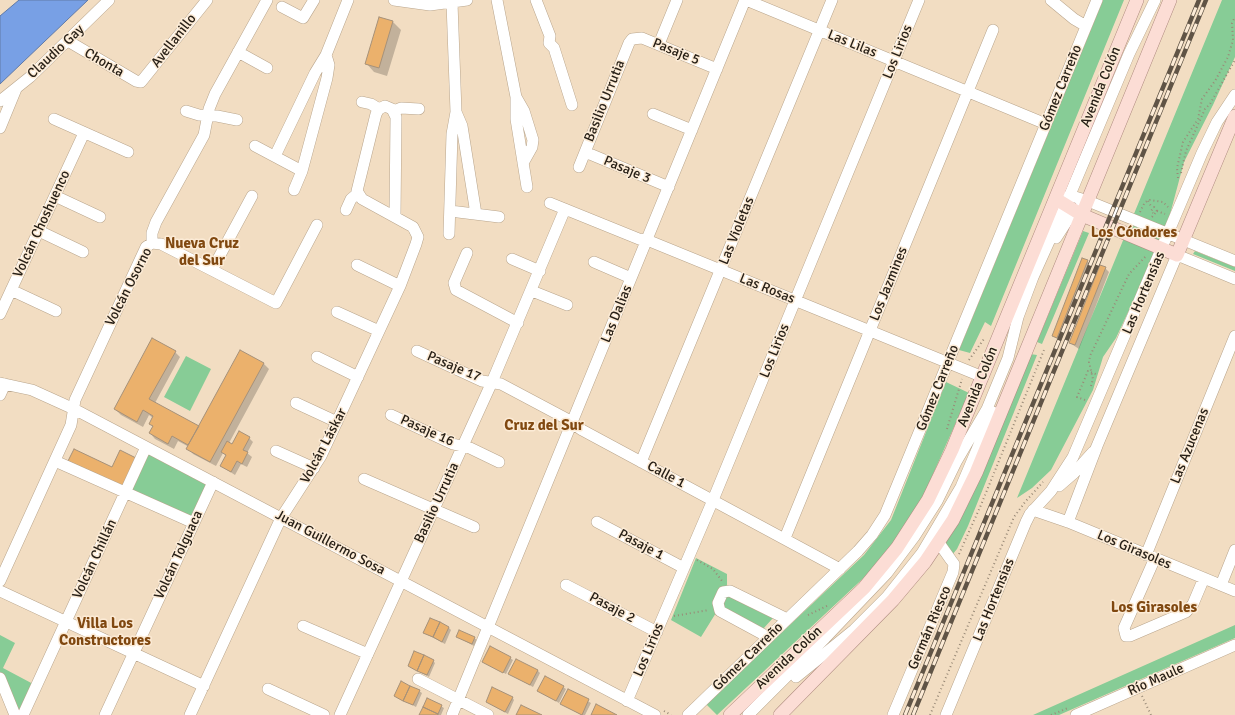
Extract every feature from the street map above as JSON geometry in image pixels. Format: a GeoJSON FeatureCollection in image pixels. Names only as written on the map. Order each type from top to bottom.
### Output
{"type":"FeatureCollection","features":[{"type":"Feature","properties":{"kind":"main road","name":"Avenida Colón"},"geometry":{"type":"LineString","coordinates":[[780,715],[893,600],[939,543],[960,506],[976,473],[1069,206],[1137,0]]}},
{"type":"Feature","properties":{"kind":"main road","name":"Avenida Colón"},"geometry":{"type":"LineString","coordinates":[[730,715],[864,588],[897,548],[918,517],[937,483],[982,378],[1069,206],[1088,201],[1170,0]]}},
{"type":"Feature","properties":{"kind":"main road","name":"Las Hortensias"},"geometry":{"type":"LineString","coordinates":[[1177,254],[1235,116]]}},
{"type":"Feature","properties":{"kind":"main road"},"geometry":{"type":"LineString","coordinates":[[1069,206],[1177,254]]}},
{"type":"Feature","properties":{"kind":"street","name":"Claudio Gay"},"geometry":{"type":"LineString","coordinates":[[0,101],[68,42],[109,0]]}},
{"type":"Feature","properties":{"kind":"street","name":"Avellanillo"},"geometry":{"type":"LineString","coordinates":[[141,82],[207,0]]}},
{"type":"Feature","properties":{"kind":"street","name":"Volcán Osorno"},"geometry":{"type":"LineString","coordinates":[[0,581],[71,425],[75,400],[144,250],[152,243],[153,227],[204,135],[215,94],[267,0]]}},
{"type":"Feature","properties":{"kind":"street"},"geometry":{"type":"LineString","coordinates":[[282,7],[303,18],[314,0]]}},
{"type":"Feature","properties":{"kind":"street"},"geometry":{"type":"LineString","coordinates":[[275,156],[315,73],[326,55],[348,0]]}},
{"type":"Feature","properties":{"kind":"street"},"geometry":{"type":"LineString","coordinates":[[397,0],[419,4],[452,3],[467,0]]}},
{"type":"Feature","properties":{"kind":"street"},"geometry":{"type":"LineString","coordinates":[[497,0],[516,97],[524,111],[533,140],[532,147],[523,163],[528,187]]}},
{"type":"Feature","properties":{"kind":"street"},"geometry":{"type":"LineString","coordinates":[[536,0],[550,36],[556,40],[554,48],[572,105]]}},
{"type":"Feature","properties":{"kind":"street"},"geometry":{"type":"LineString","coordinates":[[658,44],[677,0]]}},
{"type":"Feature","properties":{"kind":"street","name":"Las Lilas"},"geometry":{"type":"LineString","coordinates":[[746,0],[1046,124]]}},
{"type":"Feature","properties":{"kind":"street","name":"Las Dalias"},"geometry":{"type":"LineString","coordinates":[[452,715],[746,0]]}},
{"type":"Feature","properties":{"kind":"street","name":"Las Violetas"},"geometry":{"type":"LineString","coordinates":[[642,462],[832,0]]}},
{"type":"Feature","properties":{"kind":"street","name":"Los Lirios"},"geometry":{"type":"LineString","coordinates":[[627,701],[796,301],[919,0]]}},
{"type":"Feature","properties":{"kind":"street"},"geometry":{"type":"LineString","coordinates":[[1051,0],[1074,19],[1086,26]]}},
{"type":"Feature","properties":{"kind":"street","name":"Gómez Carreño"},"geometry":{"type":"LineString","coordinates":[[688,715],[840,569],[869,539],[885,515],[949,364],[1097,0]]}},
{"type":"Feature","properties":{"kind":"street"},"geometry":{"type":"LineString","coordinates":[[758,715],[793,679],[844,640],[874,610],[909,571],[937,530],[964,480],[1010,368],[1023,318],[1045,260],[1058,234],[1129,54],[1155,0]]}},
{"type":"Feature","properties":{"kind":"street"},"geometry":{"type":"LineString","coordinates":[[1146,58],[1163,0]]}},
{"type":"Feature","properties":{"kind":"street"},"geometry":{"type":"LineString","coordinates":[[449,234],[452,134],[456,112],[452,3]]}},
{"type":"Feature","properties":{"kind":"street","name":"Los Jazmines"},"geometry":{"type":"LineString","coordinates":[[785,538],[993,30]]}},
{"type":"Feature","properties":{"kind":"street","name":"Pasaje 5"},"geometry":{"type":"LineString","coordinates":[[634,38],[642,38],[717,69]]}},
{"type":"Feature","properties":{"kind":"street","name":"Basilio Urrutia"},"geometry":{"type":"LineString","coordinates":[[579,167],[629,43],[634,38]]}},
{"type":"Feature","properties":{"kind":"street","name":"Chonta"},"geometry":{"type":"LineString","coordinates":[[68,42],[136,81],[141,82]]}},
{"type":"Feature","properties":{"kind":"street"},"geometry":{"type":"LineString","coordinates":[[238,52],[267,68]]}},
{"type":"Feature","properties":{"kind":"street"},"geometry":{"type":"LineString","coordinates":[[294,190],[302,170],[329,71],[326,55]]}},
{"type":"Feature","properties":{"kind":"street"},"geometry":{"type":"LineString","coordinates":[[0,128],[16,88]]}},
{"type":"Feature","properties":{"kind":"street","name":"Las Hortensias"},"geometry":{"type":"LineString","coordinates":[[946,715],[1026,522],[1033,510],[1051,491],[1078,448],[1165,233],[1208,139],[1235,96]]}},
{"type":"Feature","properties":{"kind":"street"},"geometry":{"type":"LineString","coordinates":[[362,102],[371,104],[379,109]]}},
{"type":"Feature","properties":{"kind":"street"},"geometry":{"type":"LineString","coordinates":[[385,106],[394,111],[396,117],[395,217],[362,199],[357,194],[357,188],[376,114],[379,109],[385,106]]}},
{"type":"Feature","properties":{"kind":"street"},"geometry":{"type":"LineString","coordinates":[[394,111],[401,108],[420,109]]}},
{"type":"Feature","properties":{"kind":"street"},"geometry":{"type":"LineString","coordinates":[[186,111],[199,116],[237,120]]}},
{"type":"Feature","properties":{"kind":"street"},"geometry":{"type":"LineString","coordinates":[[456,112],[463,130],[476,214]]}},
{"type":"Feature","properties":{"kind":"street"},"geometry":{"type":"LineString","coordinates":[[654,114],[692,130]]}},
{"type":"Feature","properties":{"kind":"street"},"geometry":{"type":"LineString","coordinates":[[54,119],[128,152]]}},
{"type":"Feature","properties":{"kind":"street","name":"Volcán Choshuenco"},"geometry":{"type":"LineString","coordinates":[[0,314],[84,133]]}},
{"type":"Feature","properties":{"kind":"street"},"geometry":{"type":"LineString","coordinates":[[255,146],[302,170]]}},
{"type":"Feature","properties":{"kind":"street","name":"Pasaje 3"},"geometry":{"type":"LineString","coordinates":[[585,152],[669,187]]}},
{"type":"Feature","properties":{"kind":"street"},"geometry":{"type":"LineString","coordinates":[[346,210],[351,199],[357,194]]}},
{"type":"Feature","properties":{"kind":"street"},"geometry":{"type":"LineString","coordinates":[[55,196],[100,217]]}},
{"type":"Feature","properties":{"kind":"street"},"geometry":{"type":"LineString","coordinates":[[212,270],[252,196]]}},
{"type":"Feature","properties":{"kind":"street"},"geometry":{"type":"LineString","coordinates":[[748,715],[872,589],[901,555],[926,519],[987,408],[1008,358],[1025,296],[1069,206],[1088,201],[1235,261]]}},
{"type":"Feature","properties":{"kind":"street","name":"Las Rosas"},"geometry":{"type":"LineString","coordinates":[[550,203],[639,239],[647,240],[982,378]]}},
{"type":"Feature","properties":{"kind":"street","name":"Basilio Urrutia"},"geometry":{"type":"LineString","coordinates":[[340,715],[492,382],[532,291],[565,209]]}},
{"type":"Feature","properties":{"kind":"street"},"geometry":{"type":"LineString","coordinates":[[450,211],[499,217]]}},
{"type":"Feature","properties":{"kind":"street","name":"Volcán Láskar"},"geometry":{"type":"LineString","coordinates":[[190,715],[281,518],[314,468],[400,286],[417,240],[417,233],[413,227],[395,217]]}},
{"type":"Feature","properties":{"kind":"street"},"geometry":{"type":"LineString","coordinates":[[152,243],[161,244],[276,303],[317,225]]}},
{"type":"Feature","properties":{"kind":"street"},"geometry":{"type":"LineString","coordinates":[[39,231],[83,252]]}},
{"type":"Feature","properties":{"kind":"street"},"geometry":{"type":"LineString","coordinates":[[467,253],[454,283],[456,290],[518,323]]}},
{"type":"Feature","properties":{"kind":"street"},"geometry":{"type":"LineString","coordinates":[[1177,254],[1235,278]]}},
{"type":"Feature","properties":{"kind":"street","name":"Las Hortensias"},"geometry":{"type":"LineString","coordinates":[[1068,522],[1097,446],[1177,254]]}},
{"type":"Feature","properties":{"kind":"street"},"geometry":{"type":"LineString","coordinates":[[512,258],[540,271]]}},
{"type":"Feature","properties":{"kind":"street"},"geometry":{"type":"LineString","coordinates":[[594,262],[631,278]]}},
{"type":"Feature","properties":{"kind":"street"},"geometry":{"type":"LineString","coordinates":[[357,266],[400,286]]}},
{"type":"Feature","properties":{"kind":"street"},"geometry":{"type":"LineString","coordinates":[[11,290],[56,310]]}},
{"type":"Feature","properties":{"kind":"street"},"geometry":{"type":"LineString","coordinates":[[532,291],[567,305]]}},
{"type":"Feature","properties":{"kind":"street"},"geometry":{"type":"LineString","coordinates":[[337,312],[379,331]]}},
{"type":"Feature","properties":{"kind":"street","name":"Las Azucenas"},"geometry":{"type":"LineString","coordinates":[[1204,578],[1193,604],[1186,612],[1130,636],[1125,634],[1124,628],[1150,557],[1235,336]]}},
{"type":"Feature","properties":{"kind":"street","name":"Pasaje 17"},"geometry":{"type":"LineString","coordinates":[[417,351],[482,381],[492,382]]}},
{"type":"Feature","properties":{"kind":"street"},"geometry":{"type":"LineString","coordinates":[[317,357],[358,377]]}},
{"type":"Feature","properties":{"kind":"street","name":"Calle 1"},"geometry":{"type":"LineString","coordinates":[[492,382],[500,384],[572,422],[582,430],[785,538],[840,569]]}},
{"type":"Feature","properties":{"kind":"street"},"geometry":{"type":"LineString","coordinates":[[0,395],[2,384]]}},
{"type":"Feature","properties":{"kind":"street","name":"Juan Guillermo Sosa"},"geometry":{"type":"LineString","coordinates":[[2,384],[32,390],[74,409],[654,715]]}},
{"type":"Feature","properties":{"kind":"street"},"geometry":{"type":"LineString","coordinates":[[296,403],[337,422]]}},
{"type":"Feature","properties":{"kind":"street","name":"Pasaje 16"},"geometry":{"type":"LineString","coordinates":[[391,415],[453,444],[463,446],[499,462]]}},
{"type":"Feature","properties":{"kind":"street","name":"Las Hortensias"},"geometry":{"type":"LineString","coordinates":[[1051,491],[1069,478],[1097,446]]}},
{"type":"Feature","properties":{"kind":"street","name":"Volcán Chillán"},"geometry":{"type":"LineString","coordinates":[[23,715],[146,447]]}},
{"type":"Feature","properties":{"kind":"street"},"geometry":{"type":"LineString","coordinates":[[276,451],[314,468]]}},
{"type":"Feature","properties":{"kind":"street"},"geometry":{"type":"LineString","coordinates":[[55,461],[194,523]]}},
{"type":"Feature","properties":{"kind":"street"},"geometry":{"type":"LineString","coordinates":[[364,479],[474,527]]}},
{"type":"Feature","properties":{"kind":"street","name":"Volcán Tolguaca"},"geometry":{"type":"LineString","coordinates":[[105,715],[213,482]]}},
{"type":"Feature","properties":{"kind":"street","name":"Los Girasoles"},"geometry":{"type":"LineString","coordinates":[[1033,510],[1068,522],[1235,591]]}},
{"type":"Feature","properties":{"kind":"street","name":"Pasaje 1"},"geometry":{"type":"LineString","coordinates":[[597,522],[684,568]]}},
{"type":"Feature","properties":{"kind":"street","name":"Germán Riesco"},"geometry":{"type":"LineString","coordinates":[[893,715],[953,572],[954,564],[939,543]]}},
{"type":"Feature","properties":{"kind":"street"},"geometry":{"type":"LineString","coordinates":[[1221,585],[1235,550]]}},
{"type":"Feature","properties":{"kind":"street","name":"Pasaje 2"},"geometry":{"type":"LineString","coordinates":[[566,585],[657,632]]}},
{"type":"Feature","properties":{"kind":"street"},"geometry":{"type":"LineString","coordinates":[[0,591],[204,686]]}},
{"type":"Feature","properties":{"kind":"street"},"geometry":{"type":"LineString","coordinates":[[768,637],[722,613],[722,599],[787,619]]}},
{"type":"Feature","properties":{"kind":"street"},"geometry":{"type":"LineString","coordinates":[[303,626],[368,654]]}},
{"type":"Feature","properties":{"kind":"street","name":"Río Maule"},"geometry":{"type":"LineString","coordinates":[[1076,715],[1235,645]]}},
{"type":"Feature","properties":{"kind":"street"},"geometry":{"type":"LineString","coordinates":[[0,678],[15,715]]}},
{"type":"Feature","properties":{"kind":"street"},"geometry":{"type":"LineString","coordinates":[[418,679],[488,715]]}},
{"type":"Feature","properties":{"kind":"street"},"geometry":{"type":"LineString","coordinates":[[268,689],[324,715]]}},
{"type":"Feature","properties":{"kind":"path"},"geometry":{"type":"LineString","coordinates":[[1235,17],[1232,23],[1232,40],[1228,57],[1216,81],[1202,99],[1198,119],[1181,147],[1177,168],[1179,179],[1186,151],[1205,109],[1210,104],[1235,60]]}},
{"type":"Feature","properties":{"kind":"path"},"geometry":{"type":"LineString","coordinates":[[1136,221],[1142,206],[1148,201],[1156,200],[1163,202],[1169,211]]}},
{"type":"Feature","properties":{"kind":"path"},"geometry":{"type":"LineString","coordinates":[[1148,201],[1152,208]]}},
{"type":"Feature","properties":{"kind":"path"},"geometry":{"type":"LineString","coordinates":[[1165,233],[1169,211],[1172,205]]}},
{"type":"Feature","properties":{"kind":"path"},"geometry":{"type":"LineString","coordinates":[[1090,389],[1093,379],[1089,362],[1090,356],[1129,274],[1159,247]]}},
{"type":"Feature","properties":{"kind":"path"},"geometry":{"type":"LineString","coordinates":[[962,549],[1044,350]]}},
{"type":"Feature","properties":{"kind":"path"},"geometry":{"type":"LineString","coordinates":[[1083,406],[1088,395]]}},
{"type":"Feature","properties":{"kind":"path"},"geometry":{"type":"LineString","coordinates":[[930,715],[1014,517],[1024,502],[1048,477]]}},
{"type":"Feature","properties":{"kind":"path"},"geometry":{"type":"LineString","coordinates":[[663,618],[722,599],[720,577],[713,568],[689,556]]}},
{"type":"Feature","properties":{"kind":"path"},"geometry":{"type":"LineString","coordinates":[[1138,688],[1151,715]]}},
{"type":"Feature","properties":{"kind":"green space"},"geometry":{"type":"Polygon","coordinates":[[[1103,0],[1124,0],[991,326],[985,322],[970,353],[959,350],[1103,0]]]}},
{"type":"Feature","properties":{"kind":"green space"},"geometry":{"type":"Polygon","coordinates":[[[1222,0],[1235,0],[1235,57],[1184,162],[1165,233],[1116,338],[1103,357],[1093,390],[1051,470],[1032,488],[1017,498],[1222,0]]]}},
{"type":"Feature","properties":{"kind":"green space"},"geometry":{"type":"Polygon","coordinates":[[[1083,231],[1089,233],[1042,344],[1037,342],[1083,231]]]}},
{"type":"Feature","properties":{"kind":"green space"},"geometry":{"type":"Polygon","coordinates":[[[1195,251],[1235,267],[1235,271],[1193,254],[1195,251]]]}},
{"type":"Feature","properties":{"kind":"green space"},"geometry":{"type":"Polygon","coordinates":[[[1030,354],[1037,355],[968,526],[957,549],[952,555],[945,542],[1030,354]]]}},
{"type":"Feature","properties":{"kind":"green space"},"geometry":{"type":"Polygon","coordinates":[[[186,356],[211,369],[190,411],[164,397],[186,356]]]}},
{"type":"Feature","properties":{"kind":"green space"},"geometry":{"type":"Polygon","coordinates":[[[946,382],[969,393],[922,499],[890,550],[870,572],[717,715],[706,704],[864,555],[891,520],[946,382]]]}},
{"type":"Feature","properties":{"kind":"green space"},"geometry":{"type":"Polygon","coordinates":[[[147,449],[210,483],[192,520],[128,491],[147,449]]]}},
{"type":"Feature","properties":{"kind":"green space"},"geometry":{"type":"Polygon","coordinates":[[[696,558],[727,574],[727,594],[773,618],[763,629],[719,608],[701,637],[671,620],[696,558]]]}},
{"type":"Feature","properties":{"kind":"green space"},"geometry":{"type":"Polygon","coordinates":[[[1235,625],[1235,638],[1059,715],[1033,715],[1235,625]]]}},
{"type":"Feature","properties":{"kind":"green space"},"geometry":{"type":"Polygon","coordinates":[[[0,635],[15,643],[3,668],[35,685],[16,715],[0,675],[0,635]]]}},
{"type":"Feature","properties":{"kind":"water"},"geometry":{"type":"Polygon","coordinates":[[[19,0],[88,0],[0,84],[0,16],[19,0]]]}},
{"type":"Feature","properties":{"kind":"building"},"geometry":{"type":"Polygon","coordinates":[[[379,17],[393,21],[379,68],[365,64],[379,17]]]}},
{"type":"Feature","properties":{"kind":"building"},"geometry":{"type":"Polygon","coordinates":[[[1082,258],[1088,260],[1057,338],[1052,336],[1082,258]]]}},
{"type":"Feature","properties":{"kind":"building"},"geometry":{"type":"Polygon","coordinates":[[[1100,265],[1106,267],[1075,345],[1069,343],[1100,265]]]}},
{"type":"Feature","properties":{"kind":"building"},"geometry":{"type":"Polygon","coordinates":[[[152,338],[176,351],[149,399],[199,426],[188,445],[172,436],[168,444],[149,433],[153,426],[149,424],[153,416],[143,410],[137,422],[114,409],[152,338]]]}},
{"type":"Feature","properties":{"kind":"building"},"geometry":{"type":"Polygon","coordinates":[[[240,350],[264,363],[210,462],[186,449],[240,350]]]}},
{"type":"Feature","properties":{"kind":"building"},"geometry":{"type":"Polygon","coordinates":[[[239,431],[250,437],[243,450],[248,452],[242,464],[237,461],[231,472],[220,466],[226,455],[221,452],[227,441],[232,444],[239,431]]]}},
{"type":"Feature","properties":{"kind":"building"},"geometry":{"type":"Polygon","coordinates":[[[74,449],[112,467],[120,450],[138,459],[124,487],[68,461],[74,449]]]}},
{"type":"Feature","properties":{"kind":"building"},"geometry":{"type":"Polygon","coordinates":[[[430,618],[440,622],[433,637],[423,633],[430,618]]]}},
{"type":"Feature","properties":{"kind":"building"},"geometry":{"type":"Polygon","coordinates":[[[440,622],[449,627],[442,642],[433,637],[440,622]]]}},
{"type":"Feature","properties":{"kind":"building"},"geometry":{"type":"Polygon","coordinates":[[[459,630],[475,637],[472,644],[456,637],[459,630]]]}},
{"type":"Feature","properties":{"kind":"building"},"geometry":{"type":"Polygon","coordinates":[[[490,646],[511,657],[503,673],[482,662],[490,646]]]}},
{"type":"Feature","properties":{"kind":"building"},"geometry":{"type":"Polygon","coordinates":[[[414,651],[424,655],[417,671],[408,666],[414,651]]]}},
{"type":"Feature","properties":{"kind":"building"},"geometry":{"type":"Polygon","coordinates":[[[424,655],[434,660],[427,675],[417,671],[424,655]]]}},
{"type":"Feature","properties":{"kind":"building"},"geometry":{"type":"Polygon","coordinates":[[[516,659],[538,670],[530,685],[508,674],[516,659]]]}},
{"type":"Feature","properties":{"kind":"building"},"geometry":{"type":"Polygon","coordinates":[[[545,676],[564,686],[556,701],[537,691],[545,676]]]}},
{"type":"Feature","properties":{"kind":"building"},"geometry":{"type":"Polygon","coordinates":[[[401,681],[410,686],[403,701],[394,696],[401,681]]]}},
{"type":"Feature","properties":{"kind":"building"},"geometry":{"type":"Polygon","coordinates":[[[410,686],[420,690],[413,705],[403,701],[410,686]]]}},
{"type":"Feature","properties":{"kind":"building"},"geometry":{"type":"Polygon","coordinates":[[[492,687],[513,697],[505,712],[486,702],[492,687]]]}},
{"type":"Feature","properties":{"kind":"building"},"geometry":{"type":"Polygon","coordinates":[[[568,689],[589,699],[582,715],[560,704],[568,689]]]}},
{"type":"Feature","properties":{"kind":"building"},"geometry":{"type":"Polygon","coordinates":[[[427,698],[442,705],[438,714],[423,707],[427,698]]]}},
{"type":"Feature","properties":{"kind":"building"},"geometry":{"type":"Polygon","coordinates":[[[596,704],[617,715],[591,715],[596,704]]]}},
{"type":"Feature","properties":{"kind":"building"},"geometry":{"type":"Polygon","coordinates":[[[521,705],[542,715],[516,715],[521,705]]]}},
{"type":"Feature","properties":{"kind":"building"},"geometry":{"type":"Polygon","coordinates":[[[423,707],[438,714],[438,715],[419,715],[423,707]]]}},
{"type":"Feature","properties":{"kind":"railway"},"geometry":{"type":"LineString","coordinates":[[905,715],[1199,0]]}},
{"type":"Feature","properties":{"kind":"railway"},"geometry":{"type":"LineString","coordinates":[[913,715],[1206,0]]}},
{"type":"Feature","properties":{"kind":"district","name":"Los Cóndores"},"geometry":{"type":"Point","coordinates":[1134,233]}},
{"type":"Feature","properties":{"kind":"district","name":"Nueva Cruz del Sur"},"geometry":{"type":"Point","coordinates":[202,252]}},
{"type":"Feature","properties":{"kind":"district","name":"Cruz del Sur"},"geometry":{"type":"Point","coordinates":[544,426]}},
{"type":"Feature","properties":{"kind":"district","name":"Los Girasoles"},"geometry":{"type":"Point","coordinates":[1154,608]}},
{"type":"Feature","properties":{"kind":"district","name":"Villa Los Constructores"},"geometry":{"type":"Point","coordinates":[105,632]}}]}
